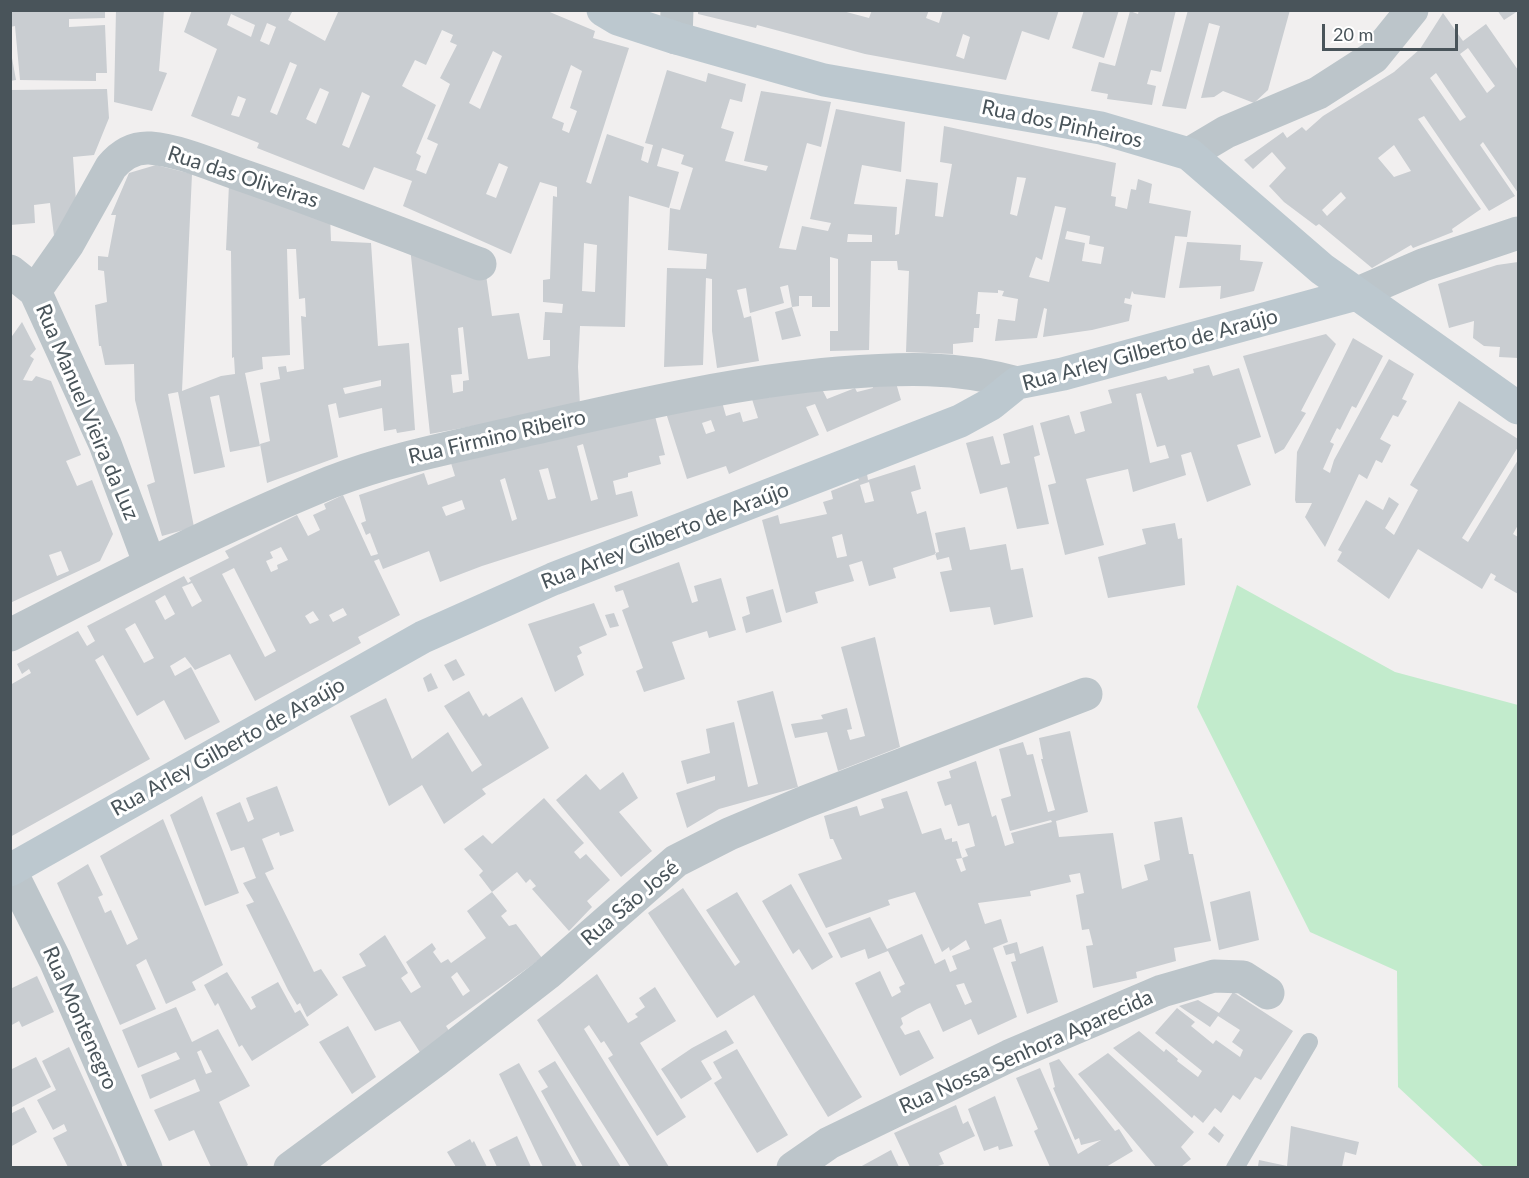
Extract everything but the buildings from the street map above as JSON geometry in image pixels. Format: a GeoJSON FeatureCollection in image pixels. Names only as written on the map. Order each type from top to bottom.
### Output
{"type":"FeatureCollection","features":[{"type":"Feature","properties":{"kind":"street","name":"Rua dos Pinheiros"},"geometry":{"type":"LineString","coordinates":[[603,10],[618,19],[676,24],[824,80],[1101,128],[1189,154],[1322,269],[1518,408]]}},
{"type":"Feature","properties":{"kind":"street"},"geometry":{"type":"LineString","coordinates":[[1189,154],[1226,132],[1318,93],[1374,57],[1412,10]]}},
{"type":"Feature","properties":{"kind":"street","name":"Rua das Oliveiras"},"geometry":{"type":"LineString","coordinates":[[23,281],[68,244],[111,168],[120,157],[132,150],[149,148],[178,154],[345,211],[480,264]]}},
{"type":"Feature","properties":{"kind":"street"},"geometry":{"type":"LineString","coordinates":[[1356,294],[1424,265],[1518,233]]}},
{"type":"Feature","properties":{"kind":"street","name":"Rua Manuel Vieira da Luz"},"geometry":{"type":"LineString","coordinates":[[23,281],[105,444],[149,562]]}},
{"type":"Feature","properties":{"kind":"street","name":"Rua Arley Gilberto de Araújo"},"geometry":{"type":"LineString","coordinates":[[10,870],[423,637],[553,579],[960,421],[991,404],[1017,383],[1063,374],[1356,294]]}},
{"type":"Feature","properties":{"kind":"street","name":"Rua Firmino Ribeiro"},"geometry":{"type":"LineString","coordinates":[[10,635],[149,562],[334,481],[396,461],[687,394],[794,377],[894,369],[960,370],[1017,383]]}},
{"type":"Feature","properties":{"kind":"street","name":"Rua São José"},"geometry":{"type":"LineString","coordinates":[[290,1167],[435,1062],[547,974],[676,861],[729,834],[805,802],[1086,694]]}},
{"type":"Feature","properties":{"kind":"street","name":"Rua Montenegro"},"geometry":{"type":"LineString","coordinates":[[10,870],[55,960],[147,1167]]}},
{"type":"Feature","properties":{"kind":"street","name":"Rua Nossa Senhora Aparecida"},"geometry":{"type":"LineString","coordinates":[[793,1167],[829,1143],[1009,1056],[1162,991],[1214,976],[1243,977],[1268,993]]}},
{"type":"Feature","properties":{"kind":"lane"},"geometry":{"type":"LineString","coordinates":[[1235,1167],[1309,1042]]}},
{"type":"Feature","properties":{"kind":"green space"},"geometry":{"type":"Polygon","coordinates":[[[1237,585],[1395,672],[1518,705],[1518,1167],[1484,1167],[1398,1087],[1397,971],[1310,932],[1197,707],[1237,585]]]}}]}
